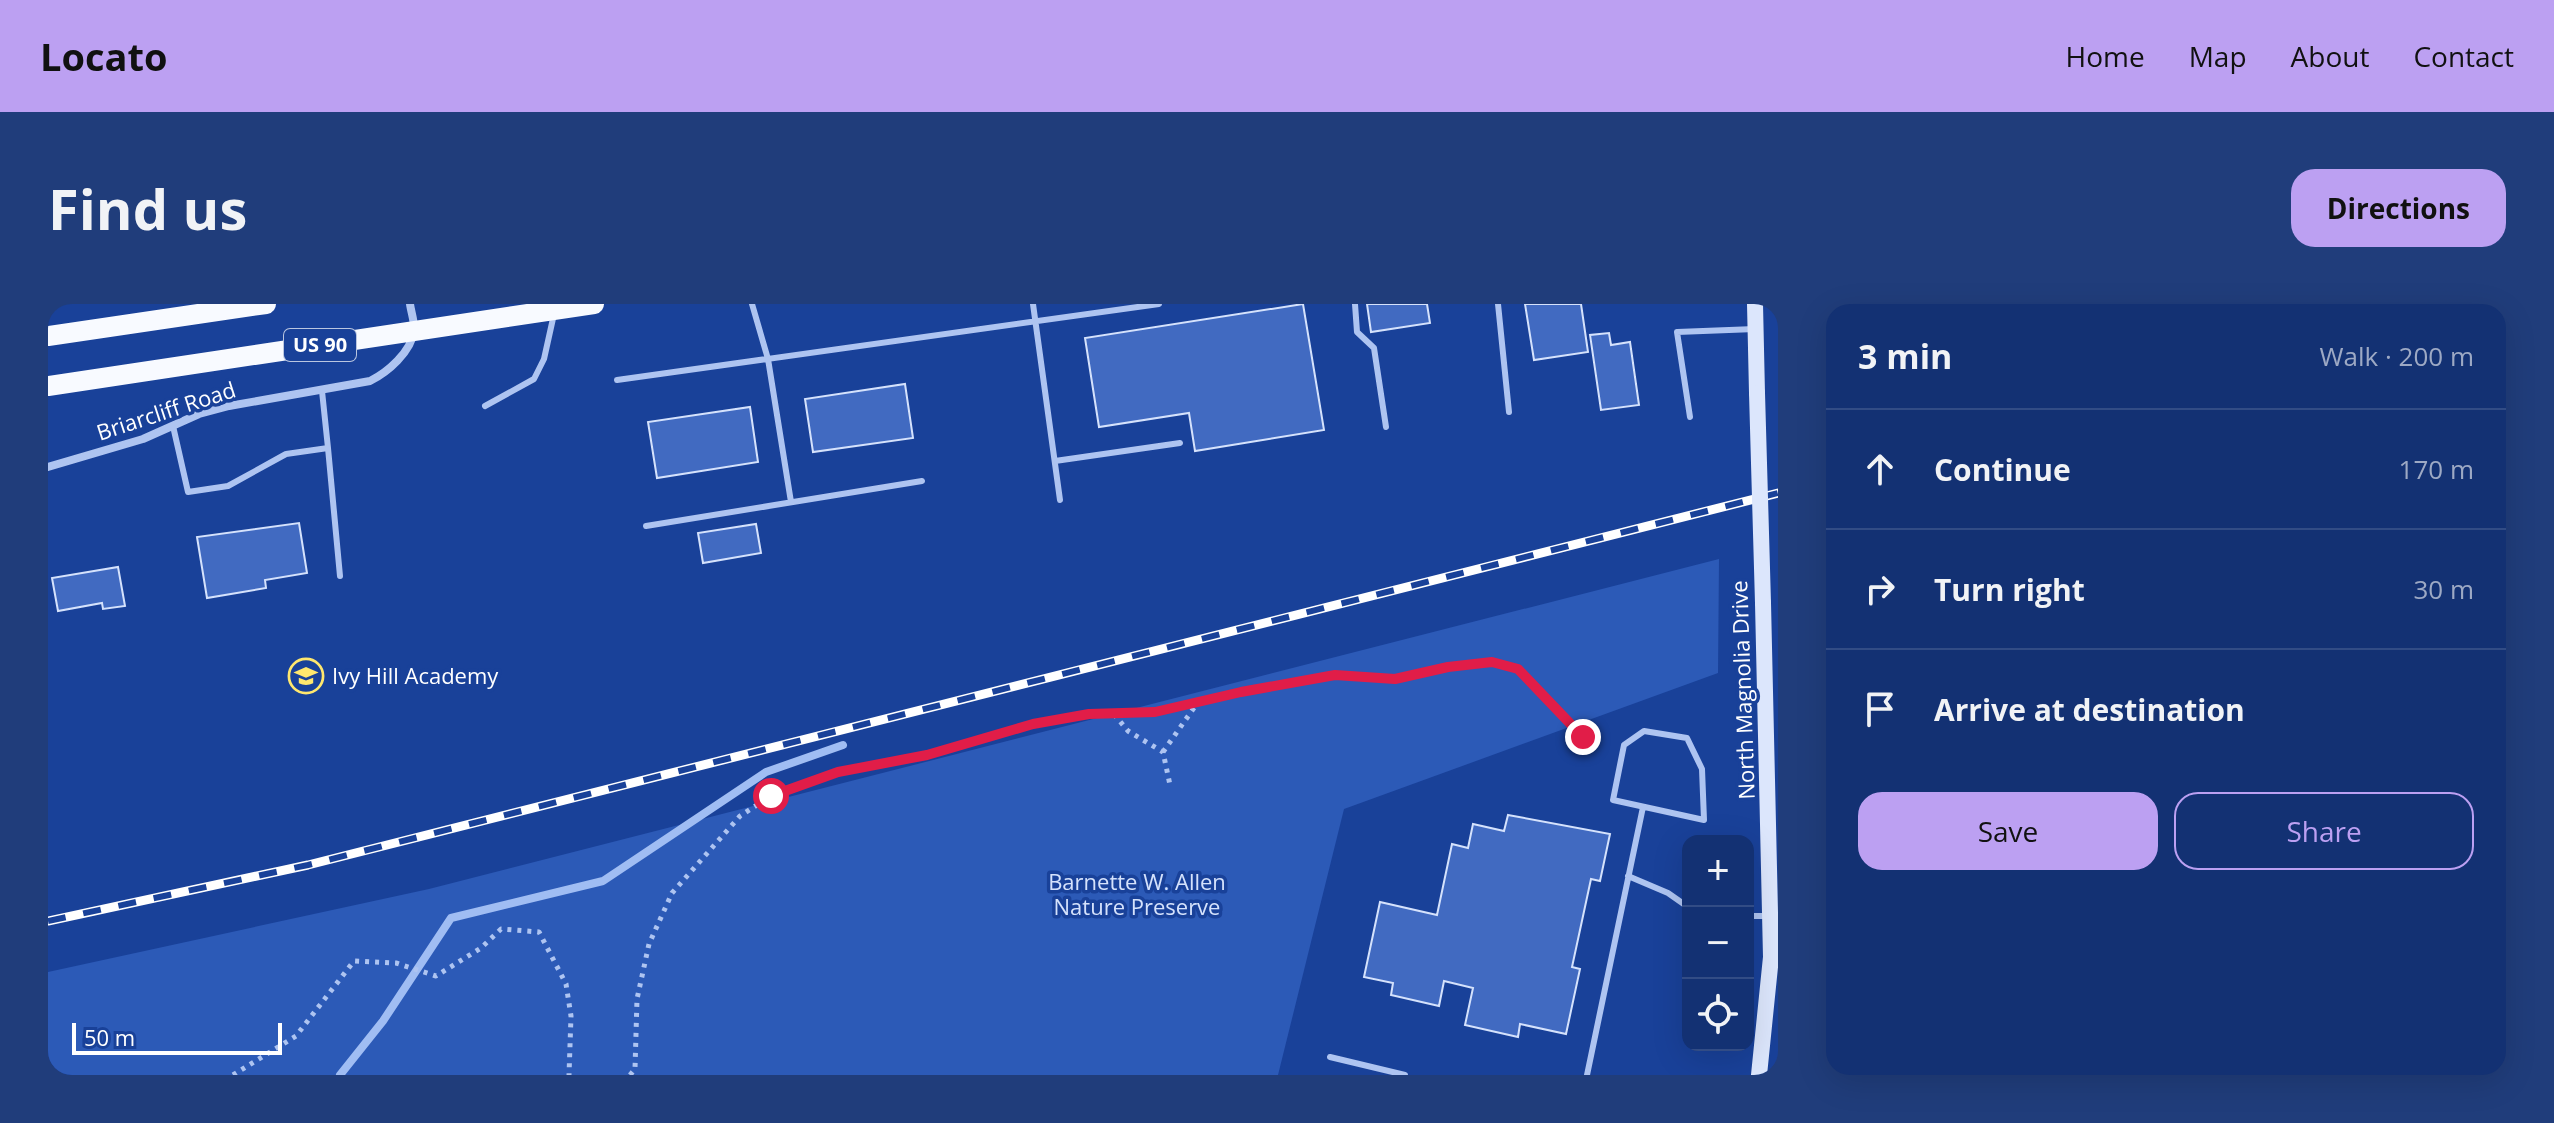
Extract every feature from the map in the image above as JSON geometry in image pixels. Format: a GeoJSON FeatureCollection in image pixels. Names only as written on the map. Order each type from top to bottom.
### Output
{"type":"FeatureCollection","features":[{"type":"Feature","properties":{"kind":"main road","name":"US 90"},"geometry":{"type":"LineString","coordinates":[[48,336],[266,304]]}},
{"type":"Feature","properties":{"kind":"main road","name":"US 90"},"geometry":{"type":"LineString","coordinates":[[48,386],[594,304]]}},
{"type":"Feature","properties":{"kind":"main road","name":"North Magnolia Drive"},"geometry":{"type":"LineString","coordinates":[[1755,304],[1774,916],[1759,1075]]}},
{"type":"Feature","properties":{"kind":"street"},"geometry":{"type":"LineString","coordinates":[[410,304],[414,331]]}},
{"type":"Feature","properties":{"kind":"street","name":"Briarcliff Road"},"geometry":{"type":"LineString","coordinates":[[48,467],[143,439],[199,414],[229,406],[362,384],[379,377],[403,353],[414,331]]}},
{"type":"Feature","properties":{"kind":"lane"},"geometry":{"type":"LineString","coordinates":[[752,304],[768,359],[791,502]]}},
{"type":"Feature","properties":{"kind":"lane"},"geometry":{"type":"LineString","coordinates":[[1033,304],[1060,500]]}},
{"type":"Feature","properties":{"kind":"lane"},"geometry":{"type":"LineString","coordinates":[[617,380],[1159,304]]}},
{"type":"Feature","properties":{"kind":"lane"},"geometry":{"type":"LineString","coordinates":[[1355,304],[1357,332],[1374,348],[1386,427]]}},
{"type":"Feature","properties":{"kind":"lane"},"geometry":{"type":"LineString","coordinates":[[1498,304],[1509,412]]}},
{"type":"Feature","properties":{"kind":"lane"},"geometry":{"type":"LineString","coordinates":[[485,406],[534,379],[544,359],[555,310]]}},
{"type":"Feature","properties":{"kind":"lane"},"geometry":{"type":"LineString","coordinates":[[1690,417],[1677,332],[1755,329]]}},
{"type":"Feature","properties":{"kind":"lane"},"geometry":{"type":"LineString","coordinates":[[322,391],[340,576]]}},
{"type":"Feature","properties":{"kind":"lane"},"geometry":{"type":"LineString","coordinates":[[173,426],[188,492],[228,486],[286,454],[328,448]]}},
{"type":"Feature","properties":{"kind":"lane"},"geometry":{"type":"LineString","coordinates":[[1055,461],[1180,443]]}},
{"type":"Feature","properties":{"kind":"lane"},"geometry":{"type":"LineString","coordinates":[[646,526],[922,481]]}},
{"type":"Feature","properties":{"kind":"lane"},"geometry":{"type":"LineString","coordinates":[[1644,731],[1687,738],[1702,769],[1704,820],[1643,807],[1613,800],[1624,745],[1644,731]]}},
{"type":"Feature","properties":{"kind":"lane"},"geometry":{"type":"LineString","coordinates":[[1587,1075],[1643,807]]}},
{"type":"Feature","properties":{"kind":"lane"},"geometry":{"type":"LineString","coordinates":[[1628,876],[1668,893],[1682,903]]}},
{"type":"Feature","properties":{"kind":"lane"},"geometry":{"type":"LineString","coordinates":[[1330,1057],[1405,1075]]}},
{"type":"Feature","properties":{"kind":"path"},"geometry":{"type":"LineString","coordinates":[[630,1075],[635,1069],[637,999],[649,944],[672,893],[740,816],[771,796],[838,772],[927,755],[1033,724],[1089,714],[1155,712],[1335,675],[1395,679],[1448,667],[1492,662],[1518,669],[1583,737]]}},
{"type":"Feature","properties":{"kind":"path"},"geometry":{"type":"LineString","coordinates":[[1163,752],[1199,701]]}},
{"type":"Feature","properties":{"kind":"path"},"geometry":{"type":"LineString","coordinates":[[1114,713],[1128,731],[1163,752],[1170,785]]}},
{"type":"Feature","properties":{"kind":"path"},"geometry":{"type":"LineString","coordinates":[[233,1075],[296,1036],[354,961],[396,963],[436,976],[481,948],[501,929],[539,932],[566,984],[571,1016],[569,1075]]}},
{"type":"Feature","properties":{"kind":"green space","name":"Barnette W. Allen Nature Preserve"},"geometry":{"type":"Polygon","coordinates":[[[1719,559],[1718,673],[1344,809],[1278,1075],[48,1075],[48,972],[429,889],[1719,559]]]}},
{"type":"Feature","properties":{"kind":"building"},"geometry":{"type":"Polygon","coordinates":[[[1303,304],[1324,430],[1195,451],[1189,413],[1099,427],[1085,338],[1303,304]]]}},
{"type":"Feature","properties":{"kind":"building"},"geometry":{"type":"Polygon","coordinates":[[[1367,304],[1427,304],[1430,323],[1371,332],[1367,304]]]}},
{"type":"Feature","properties":{"kind":"building"},"geometry":{"type":"Polygon","coordinates":[[[1525,304],[1581,304],[1588,352],[1534,360],[1525,304]]]}},
{"type":"Feature","properties":{"kind":"building"},"geometry":{"type":"Polygon","coordinates":[[[1609,333],[1611,345],[1630,342],[1639,405],[1601,410],[1590,335],[1609,333]]]}},
{"type":"Feature","properties":{"kind":"building"},"geometry":{"type":"Polygon","coordinates":[[[905,384],[913,438],[813,452],[805,399],[905,384]]]}},
{"type":"Feature","properties":{"kind":"building"},"geometry":{"type":"Polygon","coordinates":[[[750,407],[758,462],[657,478],[648,422],[750,407]]]}},
{"type":"Feature","properties":{"kind":"building"},"geometry":{"type":"Polygon","coordinates":[[[299,523],[307,573],[265,580],[266,588],[207,598],[197,537],[299,523]]]}},
{"type":"Feature","properties":{"kind":"building"},"geometry":{"type":"Polygon","coordinates":[[[756,524],[761,553],[703,563],[698,533],[756,524]]]}},
{"type":"Feature","properties":{"kind":"building"},"geometry":{"type":"Polygon","coordinates":[[[118,567],[125,606],[103,609],[102,603],[58,611],[52,578],[118,567]]]}},
{"type":"Feature","properties":{"kind":"building"},"geometry":{"type":"Polygon","coordinates":[[[1508,815],[1610,834],[1600,881],[1591,879],[1572,967],[1580,969],[1566,1034],[1520,1024],[1518,1037],[1465,1025],[1473,988],[1444,981],[1439,1006],[1391,995],[1393,983],[1364,977],[1380,902],[1437,915],[1452,844],[1468,848],[1473,824],[1504,831],[1508,815]]]}},
{"type":"Feature","properties":{"kind":"waterway"},"geometry":{"type":"LineString","coordinates":[[340,1075],[383,1021],[451,918],[603,881],[766,772],[843,745]]}},
{"type":"Feature","properties":{"kind":"railway"},"geometry":{"type":"LineString","coordinates":[[48,921],[308,865],[1778,493]]}},
{"type":"Feature","properties":{"kind":"place","name":"Ivy Hill Academy"},"geometry":{"type":"Point","coordinates":[306,676]}},
{"type":"Feature","properties":{"kind":"route"},"geometry":{"type":"LineString","coordinates":[[771,796],[838,772],[927,755],[1033,724],[1089,714],[1155,712],[1335,675],[1395,679],[1448,667],[1492,662],[1518,669],[1583,737]]}}]}
